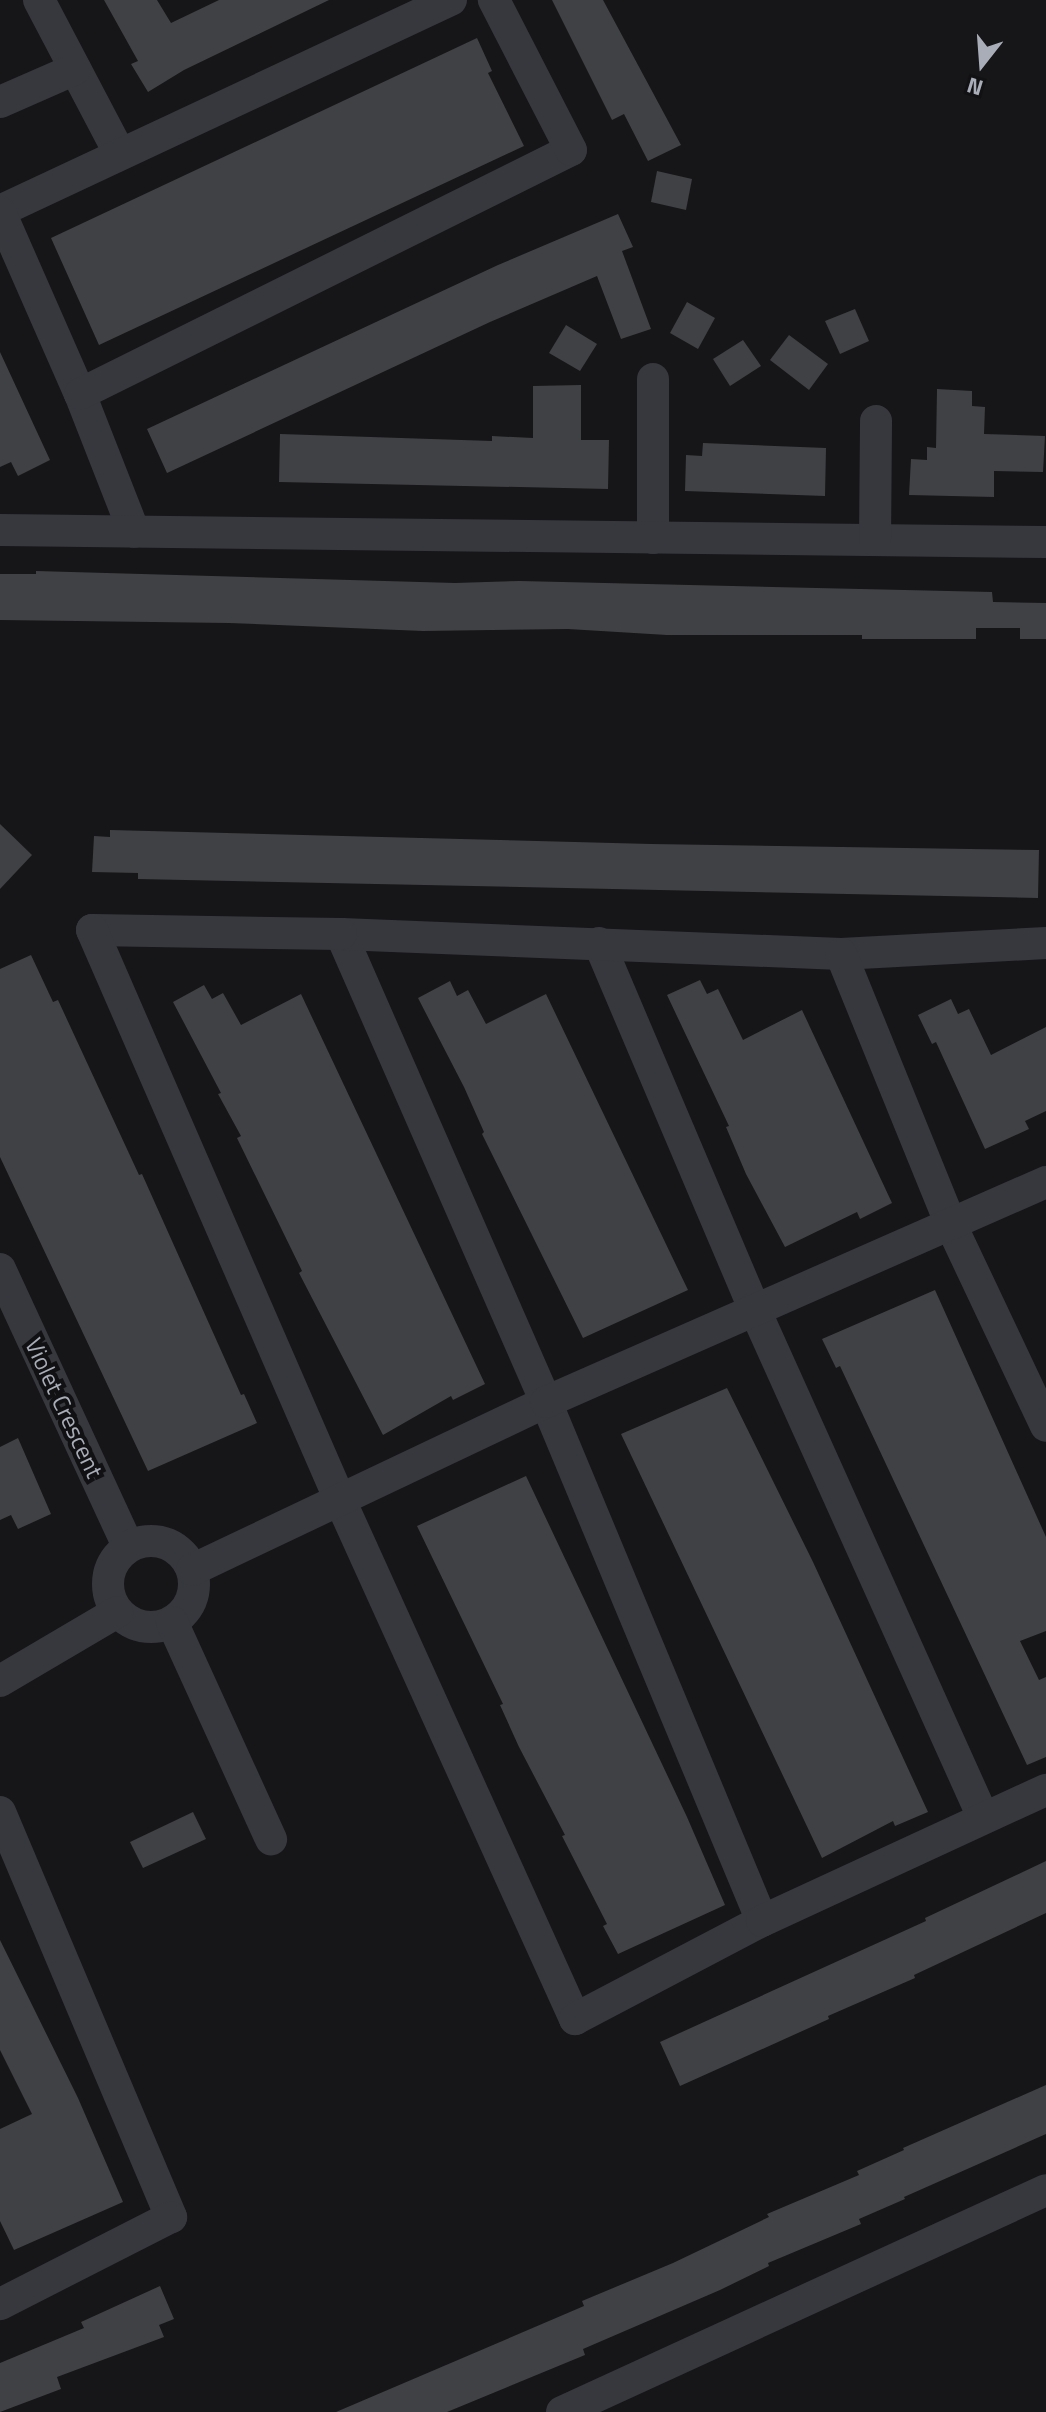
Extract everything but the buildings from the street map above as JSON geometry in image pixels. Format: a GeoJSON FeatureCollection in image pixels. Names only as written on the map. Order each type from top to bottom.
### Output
{"type":"FeatureCollection","features":[{"type":"Feature","properties":{"kind":"street"},"geometry":{"type":"LineString","coordinates":[[39,0],[120,154]]}},
{"type":"Feature","properties":{"kind":"street"},"geometry":{"type":"LineString","coordinates":[[134,532],[80,394],[0,211],[451,0]]}},
{"type":"Feature","properties":{"kind":"street"},"geometry":{"type":"LineString","coordinates":[[80,394],[571,150],[494,0]]}},
{"type":"Feature","properties":{"kind":"street"},"geometry":{"type":"LineString","coordinates":[[0,102],[75,69]]}},
{"type":"Feature","properties":{"kind":"street"},"geometry":{"type":"LineString","coordinates":[[653,379],[653,538]]}},
{"type":"Feature","properties":{"kind":"street"},"geometry":{"type":"LineString","coordinates":[[875,540],[876,421]]}},
{"type":"Feature","properties":{"kind":"street"},"geometry":{"type":"LineString","coordinates":[[0,530],[1046,542]]}},
{"type":"Feature","properties":{"kind":"street"},"geometry":{"type":"LineString","coordinates":[[1046,943],[841,954],[341,934],[92,930],[340,1500],[575,2019],[762,1921],[1046,1790]]}},
{"type":"Feature","properties":{"kind":"street"},"geometry":{"type":"LineString","coordinates":[[341,934],[546,1402],[762,1921]]}},
{"type":"Feature","properties":{"kind":"street"},"geometry":{"type":"LineString","coordinates":[[599,943],[754,1308],[983,1817]]}},
{"type":"Feature","properties":{"kind":"street"},"geometry":{"type":"LineString","coordinates":[[841,954],[951,1225],[1046,1426]]}},
{"type":"Feature","properties":{"kind":"street"},"geometry":{"type":"LineString","coordinates":[[192,1570],[546,1402],[1046,1182]]}},
{"type":"Feature","properties":{"kind":"street","name":"Violet Crescent"},"geometry":{"type":"LineString","coordinates":[[0,1269],[128,1546]]}},
{"type":"Feature","properties":{"kind":"street"},"geometry":{"type":"LineString","coordinates":[[144,1541],[173,1547],[192,1570],[191,1599],[185,1613],[172,1622],[143,1627],[117,1612],[109,1600],[107,1584],[118,1556],[128,1546],[144,1541]]}},
{"type":"Feature","properties":{"kind":"street"},"geometry":{"type":"LineString","coordinates":[[0,1681],[117,1612]]}},
{"type":"Feature","properties":{"kind":"street"},"geometry":{"type":"LineString","coordinates":[[172,1622],[271,1839]]}},
{"type":"Feature","properties":{"kind":"street"},"geometry":{"type":"LineString","coordinates":[[0,1812],[171,2217],[0,2304]]}},
{"type":"Feature","properties":{"kind":"street"},"geometry":{"type":"LineString","coordinates":[[562,2412],[1046,2190]]}}]}
